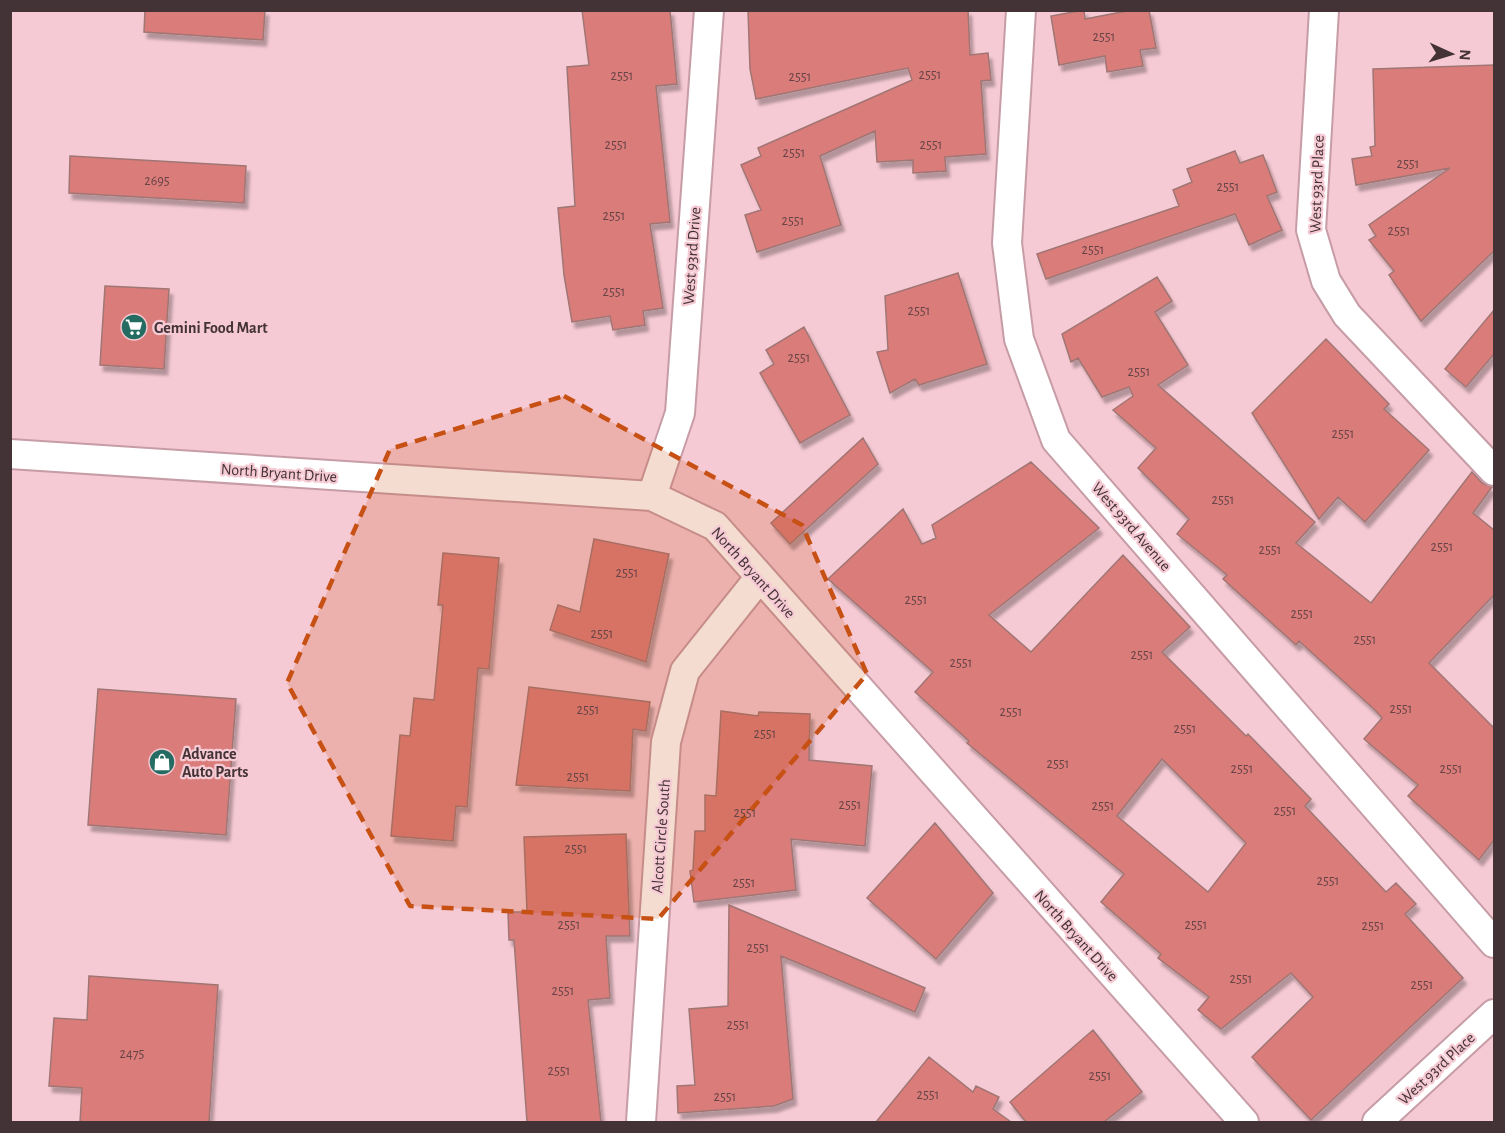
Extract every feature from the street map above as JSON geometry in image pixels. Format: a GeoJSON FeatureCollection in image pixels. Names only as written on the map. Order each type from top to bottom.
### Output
{"type":"FeatureCollection","features":[{"type":"Feature","properties":{"kind":"street","name":"West 93rd Drive"},"geometry":{"type":"LineString","coordinates":[[651,496],[680,413],[709,10]]}},
{"type":"Feature","properties":{"kind":"street","name":"West 93rd Avenue"},"geometry":{"type":"LineString","coordinates":[[1022,10],[1007,243],[1019,339],[1056,440],[1494,943]]}},
{"type":"Feature","properties":{"kind":"street","name":"West 93rd Place"},"geometry":{"type":"LineString","coordinates":[[1324,10],[1311,230],[1326,281],[1347,315],[1494,471]]}},
{"type":"Feature","properties":{"kind":"street","name":"North Bryant Drive"},"geometry":{"type":"LineString","coordinates":[[10,454],[651,496],[715,526],[1244,1122]]}},
{"type":"Feature","properties":{"kind":"street","name":"Alcott Circle South"},"geometry":{"type":"LineString","coordinates":[[640,1122],[666,742],[685,671],[760,577]]}},
{"type":"Feature","properties":{"kind":"street","name":"West 93rd Place"},"geometry":{"type":"LineString","coordinates":[[1377,1122],[1494,1014]]}},
{"type":"Feature","properties":{"kind":"highlighted area"},"geometry":{"type":"Polygon","coordinates":[[[564,396],[802,525],[867,674],[658,919],[410,906],[287,683],[390,449],[564,396]]]}},
{"type":"Feature","properties":{"kind":"building"},"geometry":{"type":"Polygon","coordinates":[[[145,10],[265,10],[263,40],[144,32],[145,10]]]}},
{"type":"Feature","properties":{"kind":"building"},"geometry":{"type":"Polygon","coordinates":[[[582,10],[670,10],[677,84],[656,86],[670,222],[650,224],[663,308],[643,311],[645,325],[613,330],[610,316],[572,322],[564,275],[558,208],[575,206],[567,67],[589,65],[582,10]]]}},
{"type":"Feature","properties":{"kind":"building"},"geometry":{"type":"Polygon","coordinates":[[[748,10],[968,10],[970,55],[988,53],[991,80],[981,81],[986,154],[945,157],[946,171],[913,173],[913,160],[877,162],[875,131],[820,156],[841,225],[757,252],[745,215],[761,210],[741,165],[761,156],[758,148],[912,80],[908,68],[756,99],[750,69],[748,10]]]}},
{"type":"Feature","properties":{"kind":"building"},"geometry":{"type":"Polygon","coordinates":[[[1084,10],[1085,19],[1132,10],[1149,10],[1156,48],[1140,50],[1143,66],[1107,72],[1105,56],[1059,65],[1051,16],[1084,10]]]}},
{"type":"Feature","properties":{"kind":"building"},"geometry":{"type":"Polygon","coordinates":[[[1494,65],[1494,251],[1421,321],[1389,275],[1394,271],[1369,240],[1376,236],[1369,225],[1450,168],[1356,185],[1352,159],[1372,156],[1370,147],[1375,146],[1373,69],[1494,65]]]}},
{"type":"Feature","properties":{"kind":"building"},"geometry":{"type":"Polygon","coordinates":[[[1235,151],[1240,163],[1263,155],[1277,192],[1267,196],[1282,230],[1249,245],[1235,214],[1046,279],[1037,254],[1179,206],[1173,190],[1192,182],[1187,169],[1235,151]]]}},
{"type":"Feature","properties":{"kind":"building"},"geometry":{"type":"Polygon","coordinates":[[[70,156],[246,166],[244,203],[69,193],[70,156]]]}},
{"type":"Feature","properties":{"kind":"building"},"geometry":{"type":"Polygon","coordinates":[[[958,273],[987,364],[919,385],[915,379],[890,393],[877,352],[888,350],[885,296],[958,273]]]}},
{"type":"Feature","properties":{"kind":"building"},"geometry":{"type":"Polygon","coordinates":[[[1157,277],[1172,301],[1155,312],[1188,365],[1158,385],[1315,522],[1296,543],[1371,603],[1472,472],[1482,483],[1492,487],[1473,513],[1494,530],[1494,595],[1429,663],[1494,728],[1494,840],[1479,860],[1408,796],[1418,785],[1364,739],[1382,718],[1376,711],[1299,641],[1296,645],[1223,579],[1227,575],[1177,534],[1189,519],[1138,468],[1156,448],[1113,410],[1133,396],[1129,387],[1102,397],[1078,358],[1071,362],[1062,334],[1157,277]]]}},
{"type":"Feature","properties":{"kind":"building","name":"Gemini Food Mart"},"geometry":{"type":"Polygon","coordinates":[[[105,286],[169,289],[164,369],[100,365],[105,286]]]}},
{"type":"Feature","properties":{"kind":"building"},"geometry":{"type":"Polygon","coordinates":[[[1494,310],[1494,354],[1466,387],[1445,369],[1494,310]]]}},
{"type":"Feature","properties":{"kind":"building"},"geometry":{"type":"Polygon","coordinates":[[[804,327],[850,415],[800,443],[760,373],[774,364],[766,350],[804,327]]]}},
{"type":"Feature","properties":{"kind":"building"},"geometry":{"type":"Polygon","coordinates":[[[1326,339],[1389,404],[1384,409],[1429,450],[1365,522],[1338,497],[1319,519],[1252,413],[1326,339]]]}},
{"type":"Feature","properties":{"kind":"building"},"geometry":{"type":"Polygon","coordinates":[[[863,438],[878,464],[790,544],[771,523],[863,438]]]}},
{"type":"Feature","properties":{"kind":"building"},"geometry":{"type":"Polygon","coordinates":[[[1031,462],[1099,528],[989,615],[1031,652],[1123,555],[1190,627],[1162,652],[1246,736],[1248,734],[1311,799],[1305,806],[1386,892],[1396,883],[1416,904],[1405,914],[1463,978],[1311,1120],[1252,1057],[1313,997],[1291,973],[1221,1029],[1198,1010],[1209,997],[1158,958],[1161,954],[1101,902],[1124,874],[967,743],[969,741],[915,692],[933,672],[828,579],[903,509],[922,544],[936,538],[932,525],[1031,462]],[[1162,759],[1117,816],[1208,892],[1246,843],[1162,759]]]}},
{"type":"Feature","properties":{"kind":"building"},"geometry":{"type":"Polygon","coordinates":[[[594,539],[669,554],[646,662],[550,630],[558,605],[580,612],[594,539]]]}},
{"type":"Feature","properties":{"kind":"building"},"geometry":{"type":"Polygon","coordinates":[[[443,553],[499,558],[489,669],[478,668],[467,807],[456,806],[453,841],[391,836],[400,735],[410,736],[414,698],[434,700],[443,605],[438,605],[443,553]]]}},
{"type":"Feature","properties":{"kind":"building"},"geometry":{"type":"Polygon","coordinates":[[[529,687],[650,702],[646,731],[633,729],[630,791],[516,785],[529,687]]]}},
{"type":"Feature","properties":{"kind":"building","name":"Advance Auto Parts"},"geometry":{"type":"Polygon","coordinates":[[[98,689],[236,699],[226,835],[88,825],[98,689]]]}},
{"type":"Feature","properties":{"kind":"building"},"geometry":{"type":"Polygon","coordinates":[[[721,711],[758,716],[759,712],[810,714],[809,760],[872,766],[865,846],[791,839],[796,890],[694,902],[690,871],[693,870],[695,831],[705,831],[705,795],[716,796],[721,711]]]}},
{"type":"Feature","properties":{"kind":"building"},"geometry":{"type":"Polygon","coordinates":[[[935,823],[993,893],[936,959],[867,898],[935,823]]]}},
{"type":"Feature","properties":{"kind":"building"},"geometry":{"type":"Polygon","coordinates":[[[626,834],[630,936],[606,936],[610,998],[588,1000],[601,1122],[527,1122],[514,940],[509,940],[508,912],[527,912],[524,837],[626,834]]]}},
{"type":"Feature","properties":{"kind":"building"},"geometry":{"type":"Polygon","coordinates":[[[729,905],[925,988],[915,1012],[781,956],[793,1099],[774,1106],[678,1113],[677,1086],[695,1085],[689,1009],[728,1006],[729,905]]]}},
{"type":"Feature","properties":{"kind":"building"},"geometry":{"type":"Polygon","coordinates":[[[89,976],[218,985],[209,1122],[80,1122],[82,1088],[49,1086],[54,1018],[87,1020],[89,976]]]}},
{"type":"Feature","properties":{"kind":"building"},"geometry":{"type":"Polygon","coordinates":[[[1093,1030],[1142,1092],[1104,1122],[1026,1122],[1010,1102],[1093,1030]]]}},
{"type":"Feature","properties":{"kind":"building"},"geometry":{"type":"Polygon","coordinates":[[[929,1057],[973,1092],[976,1086],[999,1097],[993,1109],[1011,1122],[876,1122],[929,1057]]]}},
{"type":"Feature","properties":{"kind":"place","name":"Gemini Food Mart"},"geometry":{"type":"Point","coordinates":[134,327]}},
{"type":"Feature","properties":{"kind":"place","name":"Advance Auto Parts"},"geometry":{"type":"Point","coordinates":[162,762]}}]}
